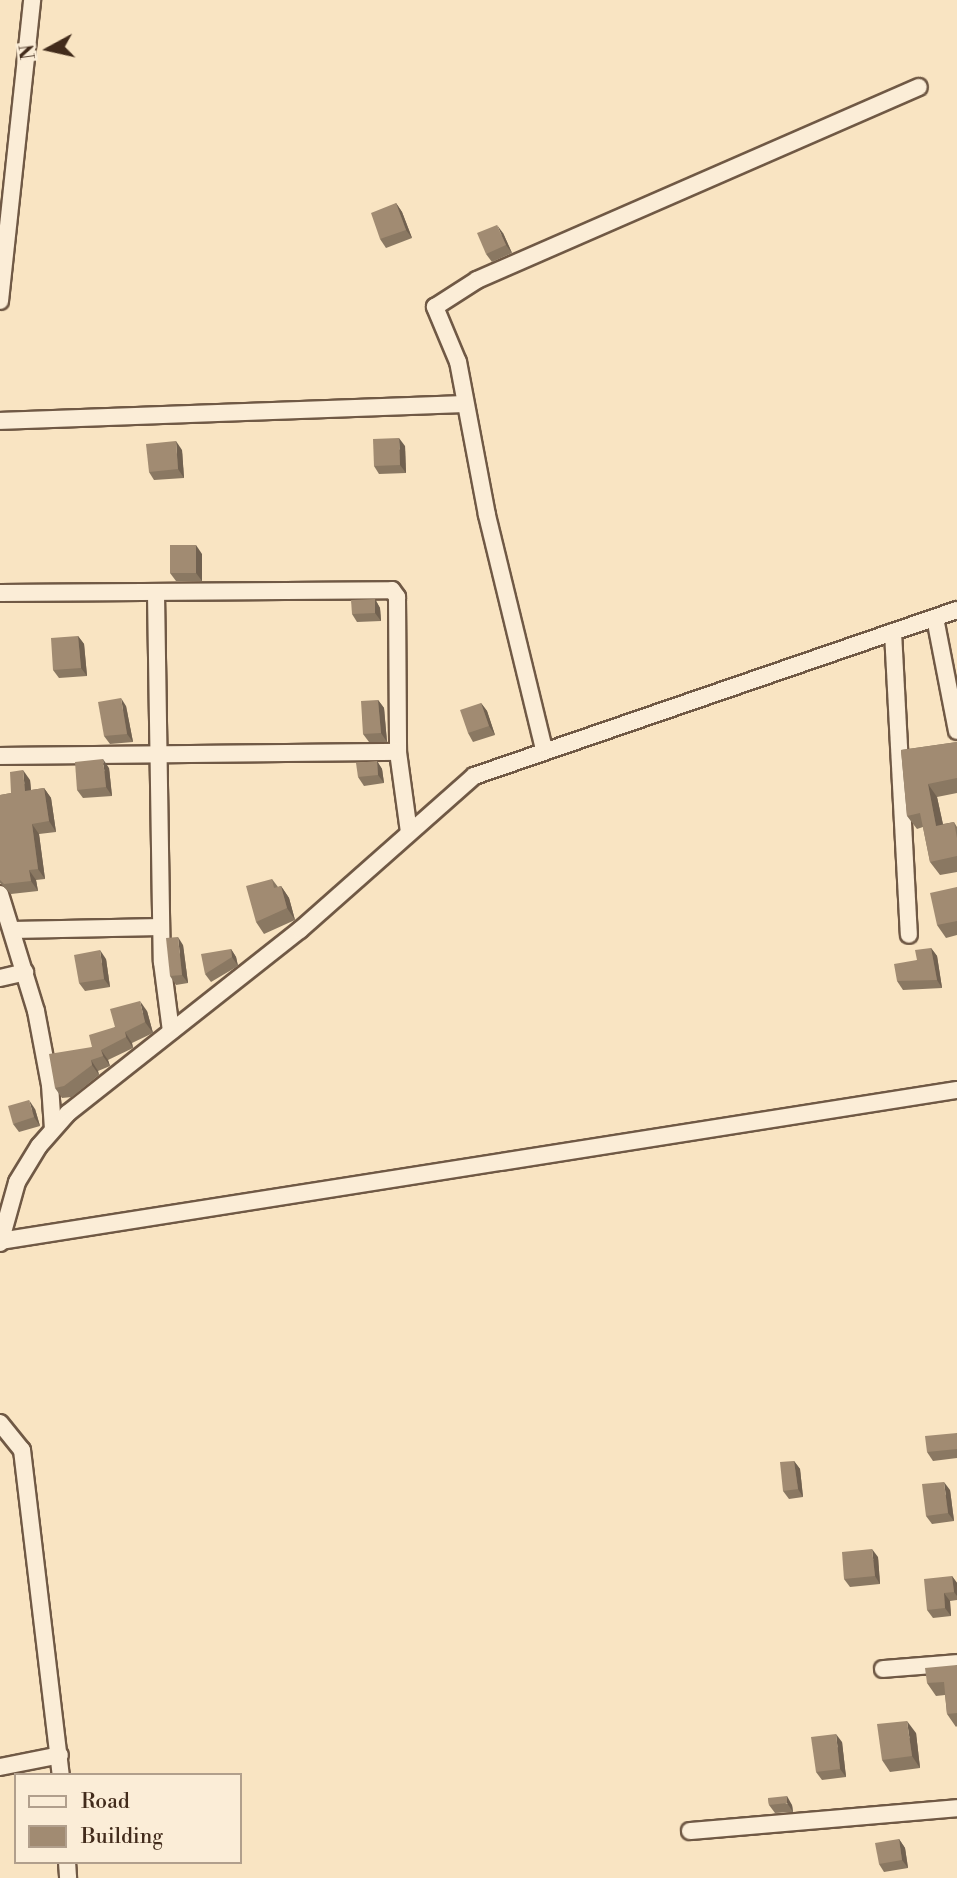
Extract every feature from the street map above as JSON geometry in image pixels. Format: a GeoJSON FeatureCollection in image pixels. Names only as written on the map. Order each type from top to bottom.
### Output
{"type":"FeatureCollection","features":[{"type":"Feature","properties":{"kind":"street"},"geometry":{"type":"LineString","coordinates":[[0,301],[32,0]]}},
{"type":"Feature","properties":{"kind":"street"},"geometry":{"type":"LineString","coordinates":[[544,749],[464,404],[458,362],[435,316],[440,301],[477,280],[919,87]]}},
{"type":"Feature","properties":{"kind":"street"},"geometry":{"type":"LineString","coordinates":[[0,421],[464,404]]}},
{"type":"Feature","properties":{"kind":"street"},"geometry":{"type":"LineString","coordinates":[[0,593],[156,594],[392,590],[397,597],[398,752],[409,832]]}},
{"type":"Feature","properties":{"kind":"street"},"geometry":{"type":"LineString","coordinates":[[156,594],[161,927],[171,1031]]}},
{"type":"Feature","properties":{"kind":"street"},"geometry":{"type":"LineString","coordinates":[[957,610],[544,749],[474,776],[299,930],[53,1129],[27,1164],[3,1216],[0,1242],[957,1090]]}},
{"type":"Feature","properties":{"kind":"street"},"geometry":{"type":"LineString","coordinates":[[935,618],[957,731]]}},
{"type":"Feature","properties":{"kind":"street"},"geometry":{"type":"LineString","coordinates":[[892,632],[909,935]]}},
{"type":"Feature","properties":{"kind":"street"},"geometry":{"type":"LineString","coordinates":[[0,756],[398,752]]}},
{"type":"Feature","properties":{"kind":"street"},"geometry":{"type":"LineString","coordinates":[[0,894],[25,972],[47,1065],[53,1129]]}},
{"type":"Feature","properties":{"kind":"street"},"geometry":{"type":"LineString","coordinates":[[12,930],[161,927]]}},
{"type":"Feature","properties":{"kind":"street"},"geometry":{"type":"LineString","coordinates":[[0,978],[25,972]]}},
{"type":"Feature","properties":{"kind":"street"},"geometry":{"type":"LineString","coordinates":[[0,1423],[22,1450],[61,1773]]}},
{"type":"Feature","properties":{"kind":"street"},"geometry":{"type":"LineString","coordinates":[[883,1669],[957,1663]]}},
{"type":"Feature","properties":{"kind":"street"},"geometry":{"type":"LineString","coordinates":[[0,1767],[60,1755]]}},
{"type":"Feature","properties":{"kind":"street"},"geometry":{"type":"LineString","coordinates":[[690,1830],[957,1808]]}},
{"type":"Feature","properties":{"kind":"building"},"geometry":{"type":"Polygon","coordinates":[[[396,203],[406,230],[380,239],[371,213],[396,203]]]}},
{"type":"Feature","properties":{"kind":"building"},"geometry":{"type":"Polygon","coordinates":[[[497,225],[506,245],[486,254],[477,233],[497,225]]]}},
{"type":"Feature","properties":{"kind":"building"},"geometry":{"type":"Polygon","coordinates":[[[399,438],[400,465],[374,466],[373,439],[399,438]]]}},
{"type":"Feature","properties":{"kind":"building"},"geometry":{"type":"Polygon","coordinates":[[[176,441],[178,469],[149,472],[146,444],[176,441]]]}},
{"type":"Feature","properties":{"kind":"building"},"geometry":{"type":"Polygon","coordinates":[[[170,545],[196,545],[196,573],[170,573],[170,545]]]}},
{"type":"Feature","properties":{"kind":"building"},"geometry":{"type":"Polygon","coordinates":[[[375,599],[375,613],[352,614],[351,600],[375,599]]]}},
{"type":"Feature","properties":{"kind":"building"},"geometry":{"type":"Polygon","coordinates":[[[78,636],[81,668],[53,670],[51,638],[78,636]]]}},
{"type":"Feature","properties":{"kind":"building"},"geometry":{"type":"Polygon","coordinates":[[[121,698],[127,734],[104,736],[98,702],[121,698]]]}},
{"type":"Feature","properties":{"kind":"building"},"geometry":{"type":"Polygon","coordinates":[[[378,700],[381,733],[363,734],[361,701],[378,700]]]}},
{"type":"Feature","properties":{"kind":"building"},"geometry":{"type":"Polygon","coordinates":[[[481,703],[489,726],[468,733],[460,710],[481,703]]]}},
{"type":"Feature","properties":{"kind":"building"},"geometry":{"type":"Polygon","coordinates":[[[957,742],[957,778],[928,784],[936,826],[954,822],[957,856],[930,862],[920,813],[907,816],[901,750],[957,742]]]}},
{"type":"Feature","properties":{"kind":"building"},"geometry":{"type":"Polygon","coordinates":[[[103,759],[106,787],[77,790],[75,762],[103,759]]]}},
{"type":"Feature","properties":{"kind":"building"},"geometry":{"type":"Polygon","coordinates":[[[377,761],[378,775],[358,777],[356,763],[377,761]]]}},
{"type":"Feature","properties":{"kind":"building"},"geometry":{"type":"Polygon","coordinates":[[[23,770],[25,791],[44,788],[49,821],[32,824],[38,869],[29,870],[31,881],[4,884],[0,880],[0,795],[11,793],[10,772],[23,770]]]}},
{"type":"Feature","properties":{"kind":"building"},"geometry":{"type":"Polygon","coordinates":[[[272,879],[274,888],[281,886],[287,908],[256,922],[246,886],[272,879]]]}},
{"type":"Feature","properties":{"kind":"building"},"geometry":{"type":"Polygon","coordinates":[[[957,887],[957,921],[937,925],[930,893],[957,887]]]}},
{"type":"Feature","properties":{"kind":"building"},"geometry":{"type":"Polygon","coordinates":[[[178,937],[182,975],[170,976],[166,938],[178,937]]]}},
{"type":"Feature","properties":{"kind":"building"},"geometry":{"type":"Polygon","coordinates":[[[931,948],[937,980],[897,981],[894,964],[917,960],[915,950],[931,948]]]}},
{"type":"Feature","properties":{"kind":"building"},"geometry":{"type":"Polygon","coordinates":[[[231,949],[232,957],[205,974],[201,954],[231,949]]]}},
{"type":"Feature","properties":{"kind":"building"},"geometry":{"type":"Polygon","coordinates":[[[100,950],[104,979],[79,983],[74,955],[100,950]]]}},
{"type":"Feature","properties":{"kind":"building"},"geometry":{"type":"Polygon","coordinates":[[[140,1001],[145,1022],[125,1032],[126,1037],[101,1050],[103,1056],[91,1060],[92,1065],[64,1086],[55,1088],[49,1054],[92,1047],[89,1035],[115,1027],[110,1009],[140,1001]]]}},
{"type":"Feature","properties":{"kind":"building"},"geometry":{"type":"Polygon","coordinates":[[[29,1100],[34,1117],[13,1124],[8,1106],[29,1100]]]}},
{"type":"Feature","properties":{"kind":"building"},"geometry":{"type":"Polygon","coordinates":[[[957,1433],[957,1449],[927,1452],[925,1436],[957,1433]]]}},
{"type":"Feature","properties":{"kind":"building"},"geometry":{"type":"Polygon","coordinates":[[[794,1461],[798,1489],[783,1491],[780,1462],[794,1461]]]}},
{"type":"Feature","properties":{"kind":"building"},"geometry":{"type":"Polygon","coordinates":[[[944,1482],[948,1513],[926,1516],[922,1484],[944,1482]]]}},
{"type":"Feature","properties":{"kind":"building"},"geometry":{"type":"Polygon","coordinates":[[[872,1549],[875,1576],[844,1579],[842,1552],[872,1549]]]}},
{"type":"Feature","properties":{"kind":"building"},"geometry":{"type":"Polygon","coordinates":[[[952,1576],[954,1592],[944,1593],[945,1608],[927,1610],[924,1579],[952,1576]]]}},
{"type":"Feature","properties":{"kind":"building"},"geometry":{"type":"Polygon","coordinates":[[[957,1665],[957,1713],[947,1714],[944,1682],[927,1683],[925,1668],[957,1665]]]}},
{"type":"Feature","properties":{"kind":"building"},"geometry":{"type":"Polygon","coordinates":[[[907,1721],[912,1756],[882,1760],[877,1724],[907,1721]]]}},
{"type":"Feature","properties":{"kind":"building"},"geometry":{"type":"Polygon","coordinates":[[[836,1734],[840,1769],[816,1772],[811,1737],[836,1734]]]}},
{"type":"Feature","properties":{"kind":"building"},"geometry":{"type":"Polygon","coordinates":[[[787,1796],[787,1803],[769,1805],[768,1798],[787,1796]]]}},
{"type":"Feature","properties":{"kind":"building"},"geometry":{"type":"Polygon","coordinates":[[[899,1839],[902,1860],[879,1864],[875,1843],[899,1839]]]}}]}
